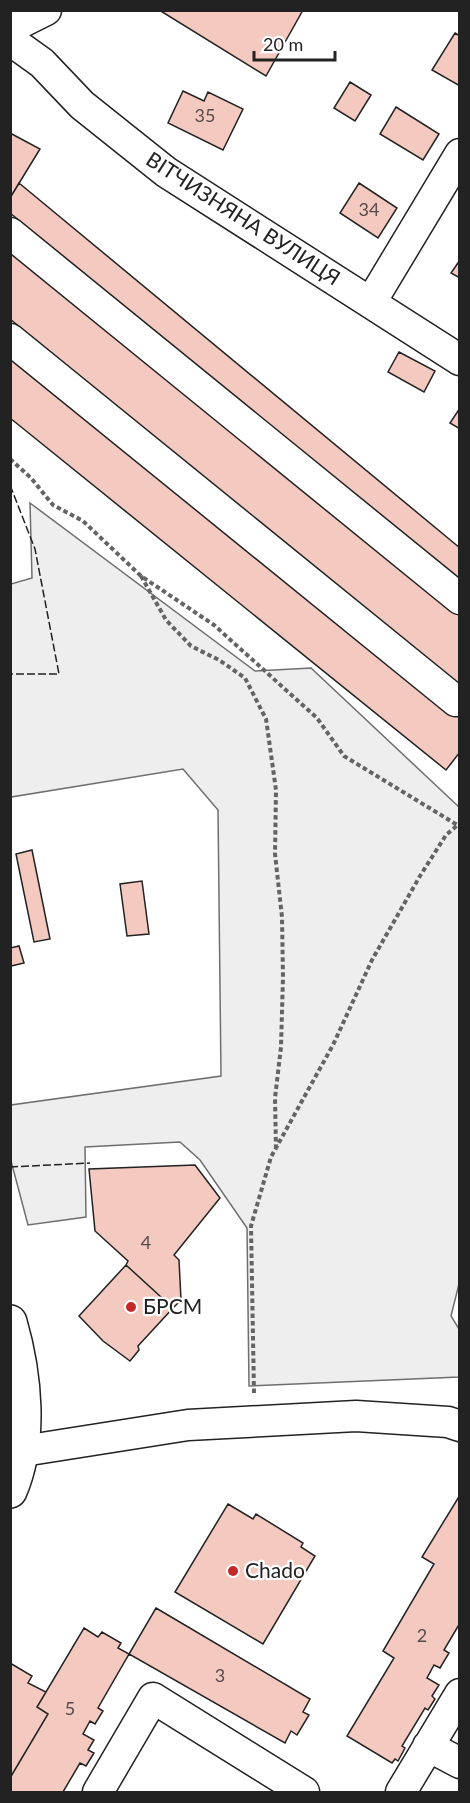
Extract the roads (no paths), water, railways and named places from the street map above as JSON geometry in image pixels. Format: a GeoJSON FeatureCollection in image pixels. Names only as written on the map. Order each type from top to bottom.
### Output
{"type":"FeatureCollection","features":[{"type":"Feature","properties":{"kind":"main road"},"geometry":{"type":"LineString","coordinates":[[10,1322],[21,1385],[23,1450],[10,1491]]}},
{"type":"Feature","properties":{"kind":"street"},"geometry":{"type":"LineString","coordinates":[[10,28],[46,10]]}},
{"type":"Feature","properties":{"kind":"street","name":"ВІТЧИЗНЯНА ВУЛИЦЯ"},"geometry":{"type":"LineString","coordinates":[[10,40],[42,63],[82,105],[166,172],[459,360]]}},
{"type":"Feature","properties":{"kind":"street"},"geometry":{"type":"LineString","coordinates":[[371,302],[459,154]]}},
{"type":"Feature","properties":{"kind":"street"},"geometry":{"type":"LineString","coordinates":[[10,233],[459,598]]}},
{"type":"Feature","properties":{"kind":"street"},"geometry":{"type":"LineString","coordinates":[[10,339],[456,701],[459,700]]}},
{"type":"Feature","properties":{"kind":"street"},"geometry":{"type":"LineString","coordinates":[[23,1450],[188,1425],[356,1416],[448,1422],[459,1426]]}},
{"type":"Feature","properties":{"kind":"street"},"geometry":{"type":"LineString","coordinates":[[401,1792],[459,1694]]}},
{"type":"Feature","properties":{"kind":"street"},"geometry":{"type":"LineString","coordinates":[[98,1792],[153,1698],[304,1792]]}},
{"type":"Feature","properties":{"kind":"street"},"geometry":{"type":"LineString","coordinates":[[428,1746],[459,1763]]}},
{"type":"Feature","properties":{"kind":"place","name":"БРСМ"},"geometry":{"type":"Point","coordinates":[131,1307]}},
{"type":"Feature","properties":{"kind":"place","name":"Chado"},"geometry":{"type":"Point","coordinates":[233,1571]}}]}
